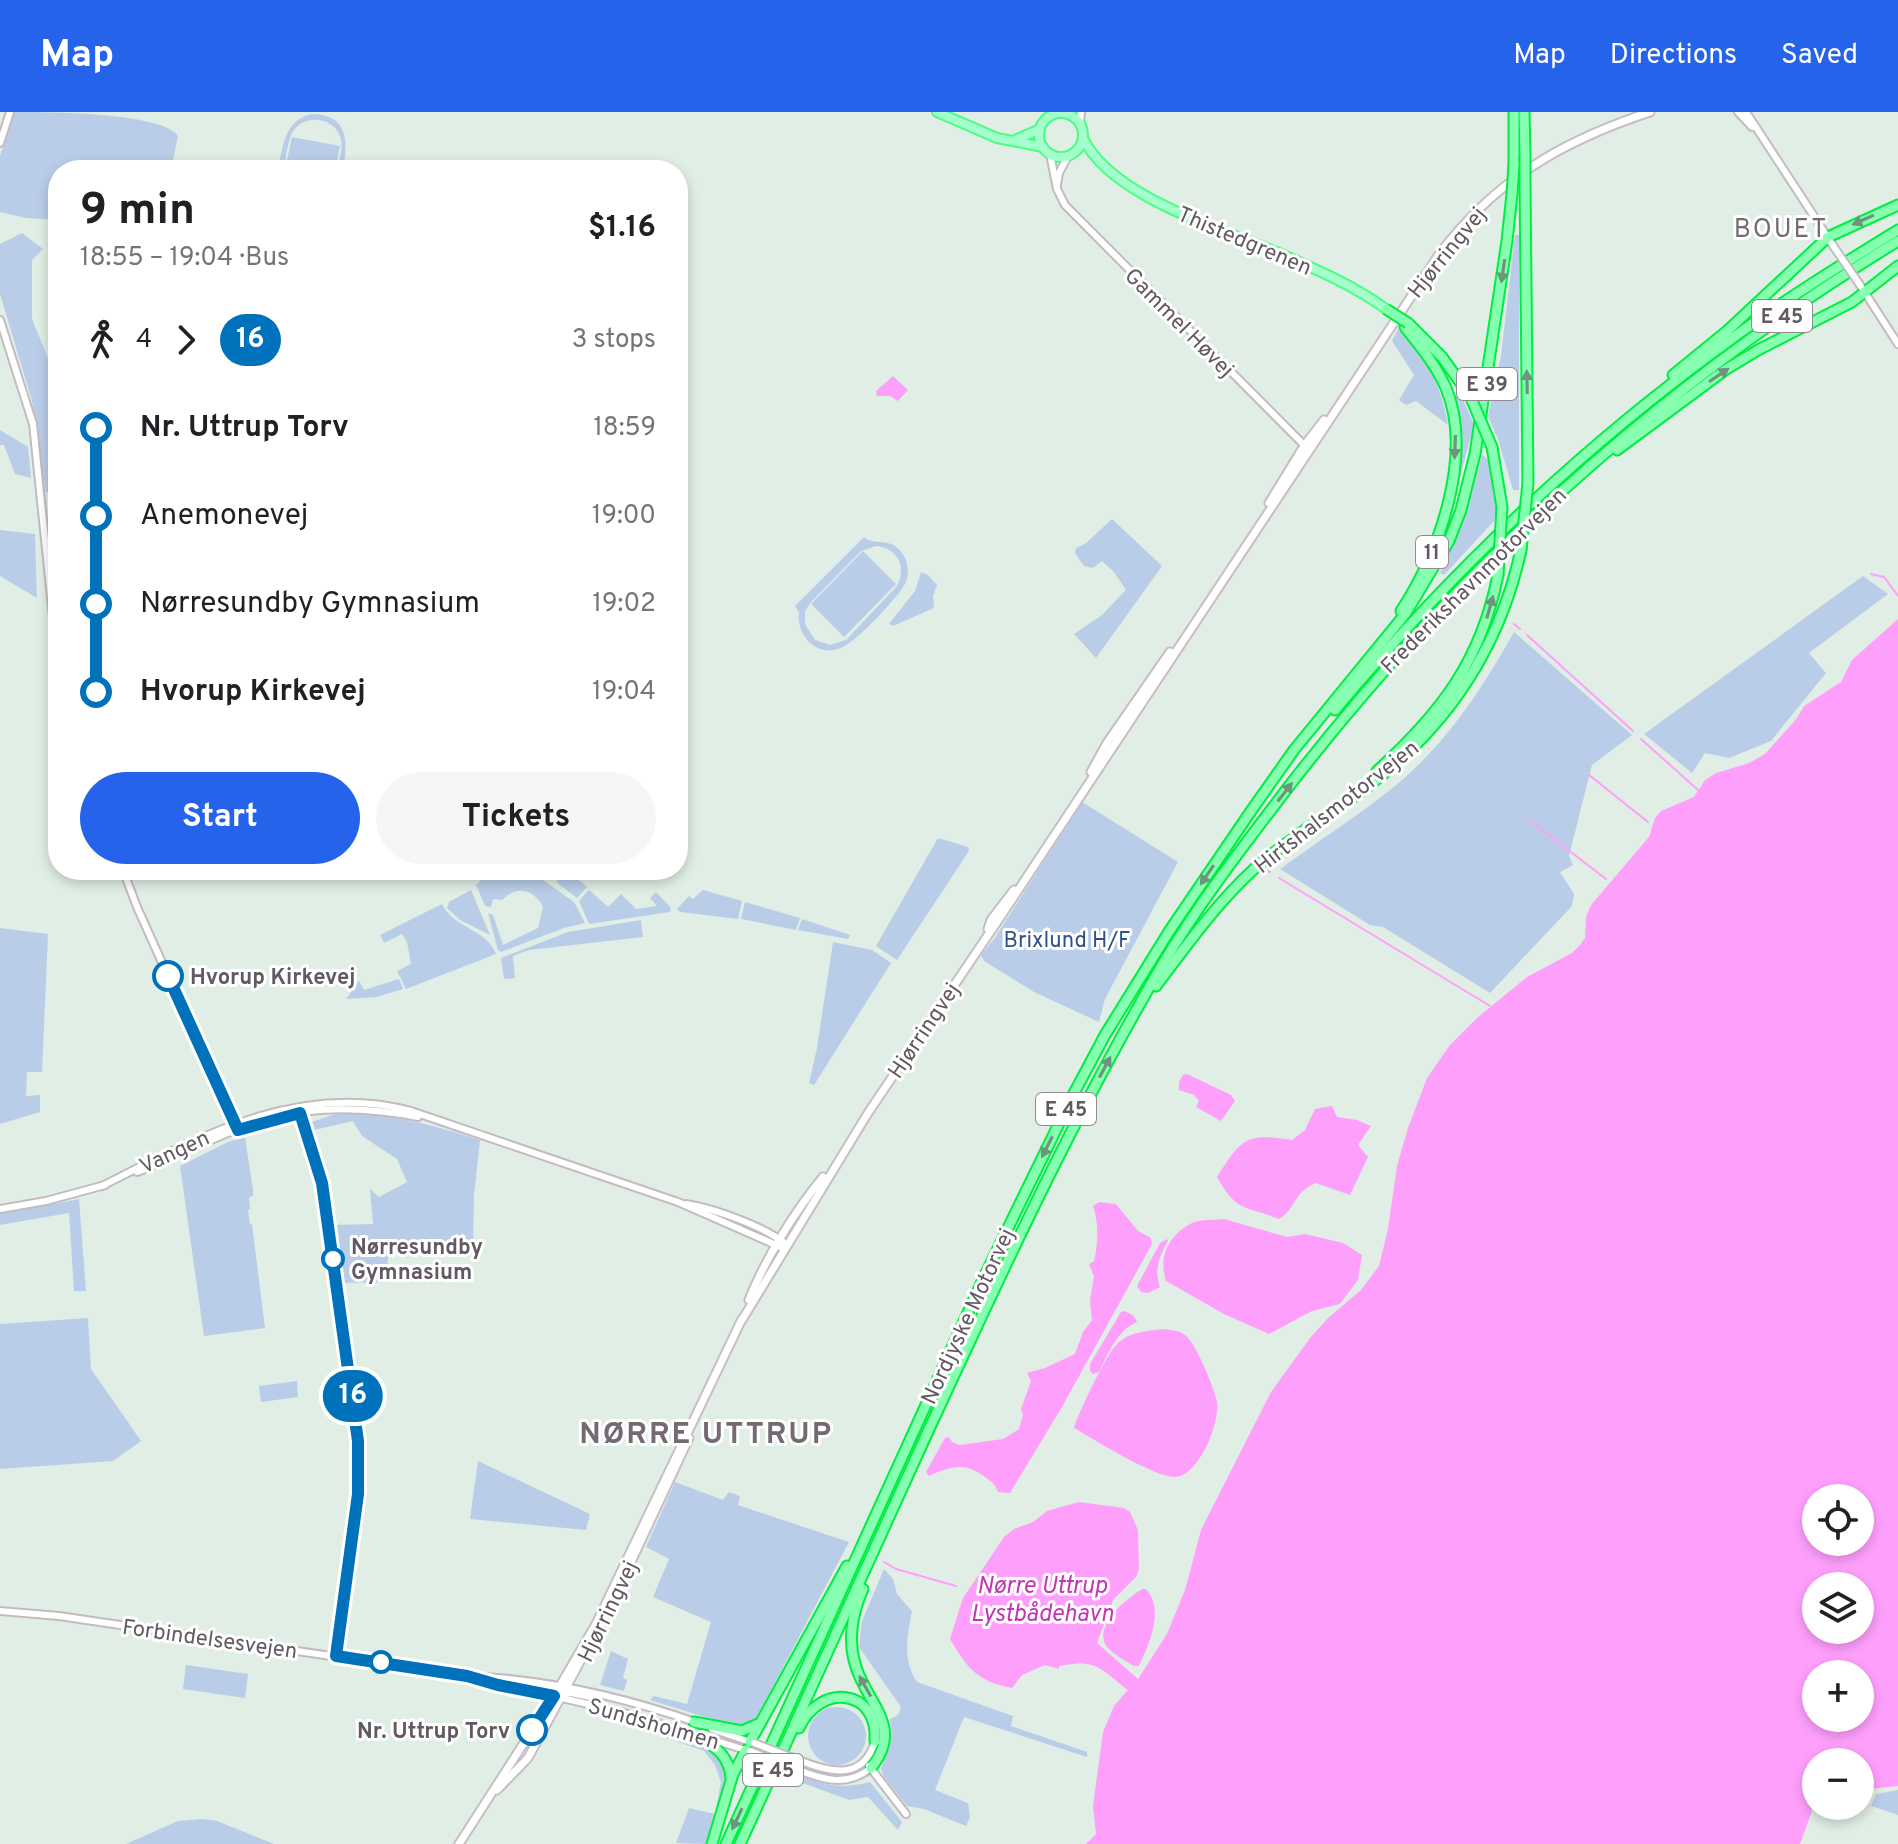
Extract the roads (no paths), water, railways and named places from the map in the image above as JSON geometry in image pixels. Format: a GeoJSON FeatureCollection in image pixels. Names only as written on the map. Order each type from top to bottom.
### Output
{"type":"FeatureCollection","features":[{"type":"Feature","properties":{"kind":"highway","name":"E 39"},"geometry":{"type":"LineString","coordinates":[[1251,811],[1294,750],[1406,613],[1449,541],[1461,510],[1475,454],[1495,329],[1512,194],[1514,112]]}},
{"type":"Feature","properties":{"kind":"highway","name":"Hirtshalsmotorvejen"},"geometry":{"type":"LineString","coordinates":[[1140,1008],[1211,913],[1254,870],[1406,754],[1457,697],[1491,642],[1521,550],[1528,483],[1524,112]]}},
{"type":"Feature","properties":{"kind":"highway"},"geometry":{"type":"LineString","coordinates":[[1547,489],[1600,437],[1727,331],[1828,237],[1898,205]]}},
{"type":"Feature","properties":{"kind":"highway","name":"Frederikshavnmotorvejen"},"geometry":{"type":"LineString","coordinates":[[1251,811],[1414,620],[1547,489],[1623,423],[1718,348],[1802,289],[1898,230]]}},
{"type":"Feature","properties":{"kind":"highway","name":"Frederikshavnmotorvejen"},"geometry":{"type":"LineString","coordinates":[[1140,1008],[1161,967],[1218,878],[1347,711],[1462,585],[1544,506],[1631,430],[1728,354],[1815,293],[1898,241]]}},
{"type":"Feature","properties":{"kind":"highway"},"geometry":{"type":"LineString","coordinates":[[1544,506],[1725,370],[1898,266]]}},
{"type":"Feature","properties":{"kind":"highway","name":"11"},"geometry":{"type":"LineString","coordinates":[[1307,829],[1362,785],[1415,736],[1446,698],[1477,648],[1498,575],[1502,507],[1492,447],[1470,396],[1442,357],[1384,307]]}},
{"type":"Feature","properties":{"kind":"highway","name":"11"},"geometry":{"type":"LineString","coordinates":[[1294,750],[1411,595],[1428,563],[1448,501],[1455,457],[1452,410],[1440,376],[1407,325]]}},
{"type":"Feature","properties":{"kind":"highway","name":"Nordjyske Motorvej"},"geometry":{"type":"LineString","coordinates":[[726,1844],[1025,1191],[1099,1047],[1170,930],[1251,811]]}},
{"type":"Feature","properties":{"kind":"highway","name":"Nordjyske Motorvej"},"geometry":{"type":"LineString","coordinates":[[743,1844],[1035,1202],[1111,1055],[1140,1008]]}},
{"type":"Feature","properties":{"kind":"highway"},"geometry":{"type":"LineString","coordinates":[[867,1767],[883,1746],[885,1728],[856,1667],[851,1647],[853,1618],[955,1373]]}},
{"type":"Feature","properties":{"kind":"highway"},"geometry":{"type":"LineString","coordinates":[[712,1844],[731,1782],[847,1564],[885,1481],[916,1427]]}},
{"type":"Feature","properties":{"kind":"highway"},"geometry":{"type":"LineString","coordinates":[[743,1844],[802,1721],[817,1704],[835,1697],[854,1701],[870,1714],[875,1741]]}},
{"type":"Feature","properties":{"kind":"highway"},"geometry":{"type":"LineString","coordinates":[[694,1722],[742,1731],[761,1722]]}},
{"type":"Feature","properties":{"kind":"highway"},"geometry":{"type":"LineString","coordinates":[[695,1733],[725,1757],[731,1782]]}},
{"type":"Feature","properties":{"kind":"main road"},"geometry":{"type":"LineString","coordinates":[[937,112],[983,133],[1011,142],[1043,147]]}},
{"type":"Feature","properties":{"kind":"main road"},"geometry":{"type":"LineString","coordinates":[[1011,142],[1040,129],[1050,117],[1066,113],[1080,124]]}},
{"type":"Feature","properties":{"kind":"main road","name":"Hjørringvej"},"geometry":{"type":"LineString","coordinates":[[459,1844],[561,1692],[742,1320],[810,1194],[834,1166],[986,935],[991,920],[1026,876],[1081,793],[1107,743],[1155,671],[1183,639],[1307,448],[1440,253],[1485,202],[1519,173],[1556,150],[1610,125],[1649,113]]}},
{"type":"Feature","properties":{"kind":"main road","name":"11"},"geometry":{"type":"LineString","coordinates":[[1080,124],[1083,138]]}},
{"type":"Feature","properties":{"kind":"main road"},"geometry":{"type":"LineString","coordinates":[[1040,129],[1043,147],[1050,154]]}},
{"type":"Feature","properties":{"kind":"main road"},"geometry":{"type":"LineString","coordinates":[[1071,155],[1083,138]]}},
{"type":"Feature","properties":{"kind":"main road","name":"Thistedgrenen"},"geometry":{"type":"LineString","coordinates":[[1083,138],[1091,152],[1106,167]]}},
{"type":"Feature","properties":{"kind":"main road","name":"11"},"geometry":{"type":"LineString","coordinates":[[1050,154],[1071,155]]}},
{"type":"Feature","properties":{"kind":"main road","name":"Thistedgrenen"},"geometry":{"type":"LineString","coordinates":[[1071,155],[1091,158],[1142,194],[1342,282],[1384,307]]}},
{"type":"Feature","properties":{"kind":"street"},"geometry":{"type":"LineString","coordinates":[[0,143],[10,112]]}},
{"type":"Feature","properties":{"kind":"street"},"geometry":{"type":"LineString","coordinates":[[1080,124],[1081,112]]}},
{"type":"Feature","properties":{"kind":"street"},"geometry":{"type":"LineString","coordinates":[[1738,112],[1761,136]]}},
{"type":"Feature","properties":{"kind":"street"},"geometry":{"type":"LineString","coordinates":[[1746,112],[1898,344]]}},
{"type":"Feature","properties":{"kind":"street","name":"Gammel Høvej"},"geometry":{"type":"LineString","coordinates":[[1050,154],[1057,189],[1065,205],[1307,448]]}},
{"type":"Feature","properties":{"kind":"street"},"geometry":{"type":"LineString","coordinates":[[1057,189],[1059,173],[1071,155]]}},
{"type":"Feature","properties":{"kind":"street"},"geometry":{"type":"LineString","coordinates":[[0,320],[33,424],[48,569]]}},
{"type":"Feature","properties":{"kind":"street"},"geometry":{"type":"LineString","coordinates":[[127,880],[236,1127]]}},
{"type":"Feature","properties":{"kind":"street","name":"Vangen"},"geometry":{"type":"LineString","coordinates":[[0,1209],[102,1186],[236,1127],[299,1106],[351,1102],[392,1106],[678,1202],[714,1210],[783,1245]]}},
{"type":"Feature","properties":{"kind":"street","name":"Forbindelsesvejen"},"geometry":{"type":"LineString","coordinates":[[0,1611],[59,1616],[561,1692]]}},
{"type":"Feature","properties":{"kind":"street","name":"Forbindelsesvejen"},"geometry":{"type":"LineString","coordinates":[[500,1683],[561,1692]]}},
{"type":"Feature","properties":{"kind":"street","name":"Sundsholmen"},"geometry":{"type":"LineString","coordinates":[[561,1692],[695,1733],[837,1771],[867,1767]]}},
{"type":"Feature","properties":{"kind":"street","name":"Sundsholmen"},"geometry":{"type":"LineString","coordinates":[[561,1692],[647,1708],[694,1722],[798,1770],[835,1781],[852,1779],[867,1767]]}},
{"type":"Feature","properties":{"kind":"street"},"geometry":{"type":"LineString","coordinates":[[875,1741],[867,1767],[906,1814]]}},
{"type":"Feature","properties":{"kind":"water"},"geometry":{"type":"Polygon","coordinates":[[[893,376],[908,390],[898,401],[890,396],[877,396],[876,391],[893,376]]]}},
{"type":"Feature","properties":{"kind":"water","name":"Nørre Uttrup Lystbådehavn"},"geometry":{"type":"Polygon","coordinates":[[[1898,619],[1898,1786],[1874,1789],[1874,1748],[1802,1748],[1802,1820],[1809,1820],[1800,1844],[1086,1844],[1096,1834],[1093,1806],[1103,1732],[1114,1706],[1128,1690],[1104,1671],[1082,1663],[1059,1666],[1059,1669],[1045,1665],[1022,1675],[1012,1688],[982,1678],[968,1666],[950,1639],[963,1598],[1004,1537],[1014,1529],[1033,1522],[1047,1511],[1079,1502],[1124,1508],[1130,1512],[1138,1530],[1139,1569],[1136,1577],[1113,1600],[1097,1643],[1138,1679],[1167,1634],[1185,1590],[1201,1530],[1271,1392],[1310,1338],[1361,1290],[1379,1266],[1397,1166],[1408,1128],[1427,1078],[1450,1045],[1527,977],[1572,953],[1580,945],[1585,938],[1586,917],[1591,905],[1649,837],[1655,818],[1661,811],[1694,797],[1705,780],[1716,773],[1749,763],[1765,754],[1804,706],[1841,682],[1852,660],[1898,619]]]}},
{"type":"Feature","properties":{"kind":"water"},"geometry":{"type":"Polygon","coordinates":[[[1187,1074],[1231,1095],[1235,1101],[1221,1121],[1196,1107],[1199,1101],[1194,1095],[1179,1090],[1179,1082],[1187,1074]]]}},
{"type":"Feature","properties":{"kind":"water"},"geometry":{"type":"Polygon","coordinates":[[[1332,1106],[1337,1117],[1371,1126],[1358,1145],[1368,1157],[1350,1195],[1316,1183],[1303,1191],[1279,1219],[1242,1206],[1230,1197],[1217,1177],[1240,1146],[1255,1138],[1292,1140],[1305,1130],[1315,1109],[1332,1106]]]}},
{"type":"Feature","properties":{"kind":"water"},"geometry":{"type":"Polygon","coordinates":[[[1099,1202],[1116,1204],[1138,1231],[1151,1238],[1152,1244],[1062,1407],[1010,1493],[998,1492],[978,1472],[964,1467],[929,1476],[926,1472],[945,1438],[949,1437],[960,1445],[1003,1439],[1019,1429],[1023,1415],[1021,1409],[1031,1381],[1027,1373],[1075,1354],[1083,1332],[1092,1320],[1090,1301],[1094,1276],[1089,1264],[1094,1261],[1097,1241],[1093,1206],[1099,1202]]]}},
{"type":"Feature","properties":{"kind":"water"},"geometry":{"type":"Polygon","coordinates":[[[1224,1219],[1287,1237],[1305,1234],[1343,1243],[1362,1255],[1358,1280],[1340,1304],[1312,1311],[1269,1334],[1224,1314],[1166,1281],[1163,1263],[1167,1247],[1184,1228],[1200,1221],[1224,1219]]]}},
{"type":"Feature","properties":{"kind":"water"},"geometry":{"type":"Polygon","coordinates":[[[1167,1239],[1158,1269],[1160,1287],[1148,1293],[1141,1292],[1137,1286],[1160,1243],[1167,1239]]]}},
{"type":"Feature","properties":{"kind":"water"},"geometry":{"type":"Polygon","coordinates":[[[1125,1311],[1137,1322],[1119,1336],[1099,1372],[1093,1374],[1090,1364],[1121,1312],[1125,1311]]]}},
{"type":"Feature","properties":{"kind":"water"},"geometry":{"type":"Polygon","coordinates":[[[1162,1329],[1180,1332],[1189,1340],[1204,1366],[1217,1402],[1215,1423],[1206,1447],[1192,1468],[1174,1477],[1138,1464],[1074,1428],[1101,1369],[1119,1342],[1134,1334],[1162,1329]]]}},
{"type":"Feature","properties":{"kind":"water"},"geometry":{"type":"Polygon","coordinates":[[[1146,1589],[1152,1597],[1155,1617],[1147,1648],[1139,1666],[1134,1666],[1108,1648],[1104,1633],[1116,1611],[1146,1589]]]}},
{"type":"Feature","properties":{"kind":"waterway"},"geometry":{"type":"LineString","coordinates":[[1871,574],[1884,577],[1898,596]]}},
{"type":"Feature","properties":{"kind":"waterway"},"geometry":{"type":"LineString","coordinates":[[1514,624],[1520,629]]}},
{"type":"Feature","properties":{"kind":"waterway"},"geometry":{"type":"LineString","coordinates":[[1527,635],[1633,731]]}},
{"type":"Feature","properties":{"kind":"waterway"},"geometry":{"type":"LineString","coordinates":[[1641,739],[1698,790]]}},
{"type":"Feature","properties":{"kind":"waterway"},"geometry":{"type":"LineString","coordinates":[[1589,775],[1648,822]]}},
{"type":"Feature","properties":{"kind":"waterway"},"geometry":{"type":"LineString","coordinates":[[1529,820],[1606,879]]}},
{"type":"Feature","properties":{"kind":"waterway"},"geometry":{"type":"LineString","coordinates":[[1266,870],[1270,872]]}},
{"type":"Feature","properties":{"kind":"waterway"},"geometry":{"type":"LineString","coordinates":[[1279,878],[1490,1006]]}},
{"type":"Feature","properties":{"kind":"waterway"},"geometry":{"type":"LineString","coordinates":[[884,1562],[896,1569],[956,1586]]}},
{"type":"Feature","properties":{"kind":"place","name":"Hvorup Kirkevej"},"geometry":{"type":"Point","coordinates":[168,976]}},
{"type":"Feature","properties":{"kind":"place","name":"Nørresundby Gymnasium"},"geometry":{"type":"Point","coordinates":[333,1259]}},
{"type":"Feature","properties":{"kind":"place","name":"Nr. Uttrup Torv"},"geometry":{"type":"Point","coordinates":[532,1730]}},
{"type":"Feature","properties":{"kind":"district","name":"BOUET"},"geometry":{"type":"Point","coordinates":[1781,228]}},
{"type":"Feature","properties":{"kind":"district","name":"NØRRE UTTRUP"},"geometry":{"type":"Point","coordinates":[706,1433]}},
{"type":"Feature","properties":{"kind":"park label","name":"Brixlund H/F"},"geometry":{"type":"Point","coordinates":[1067,939]}}]}
